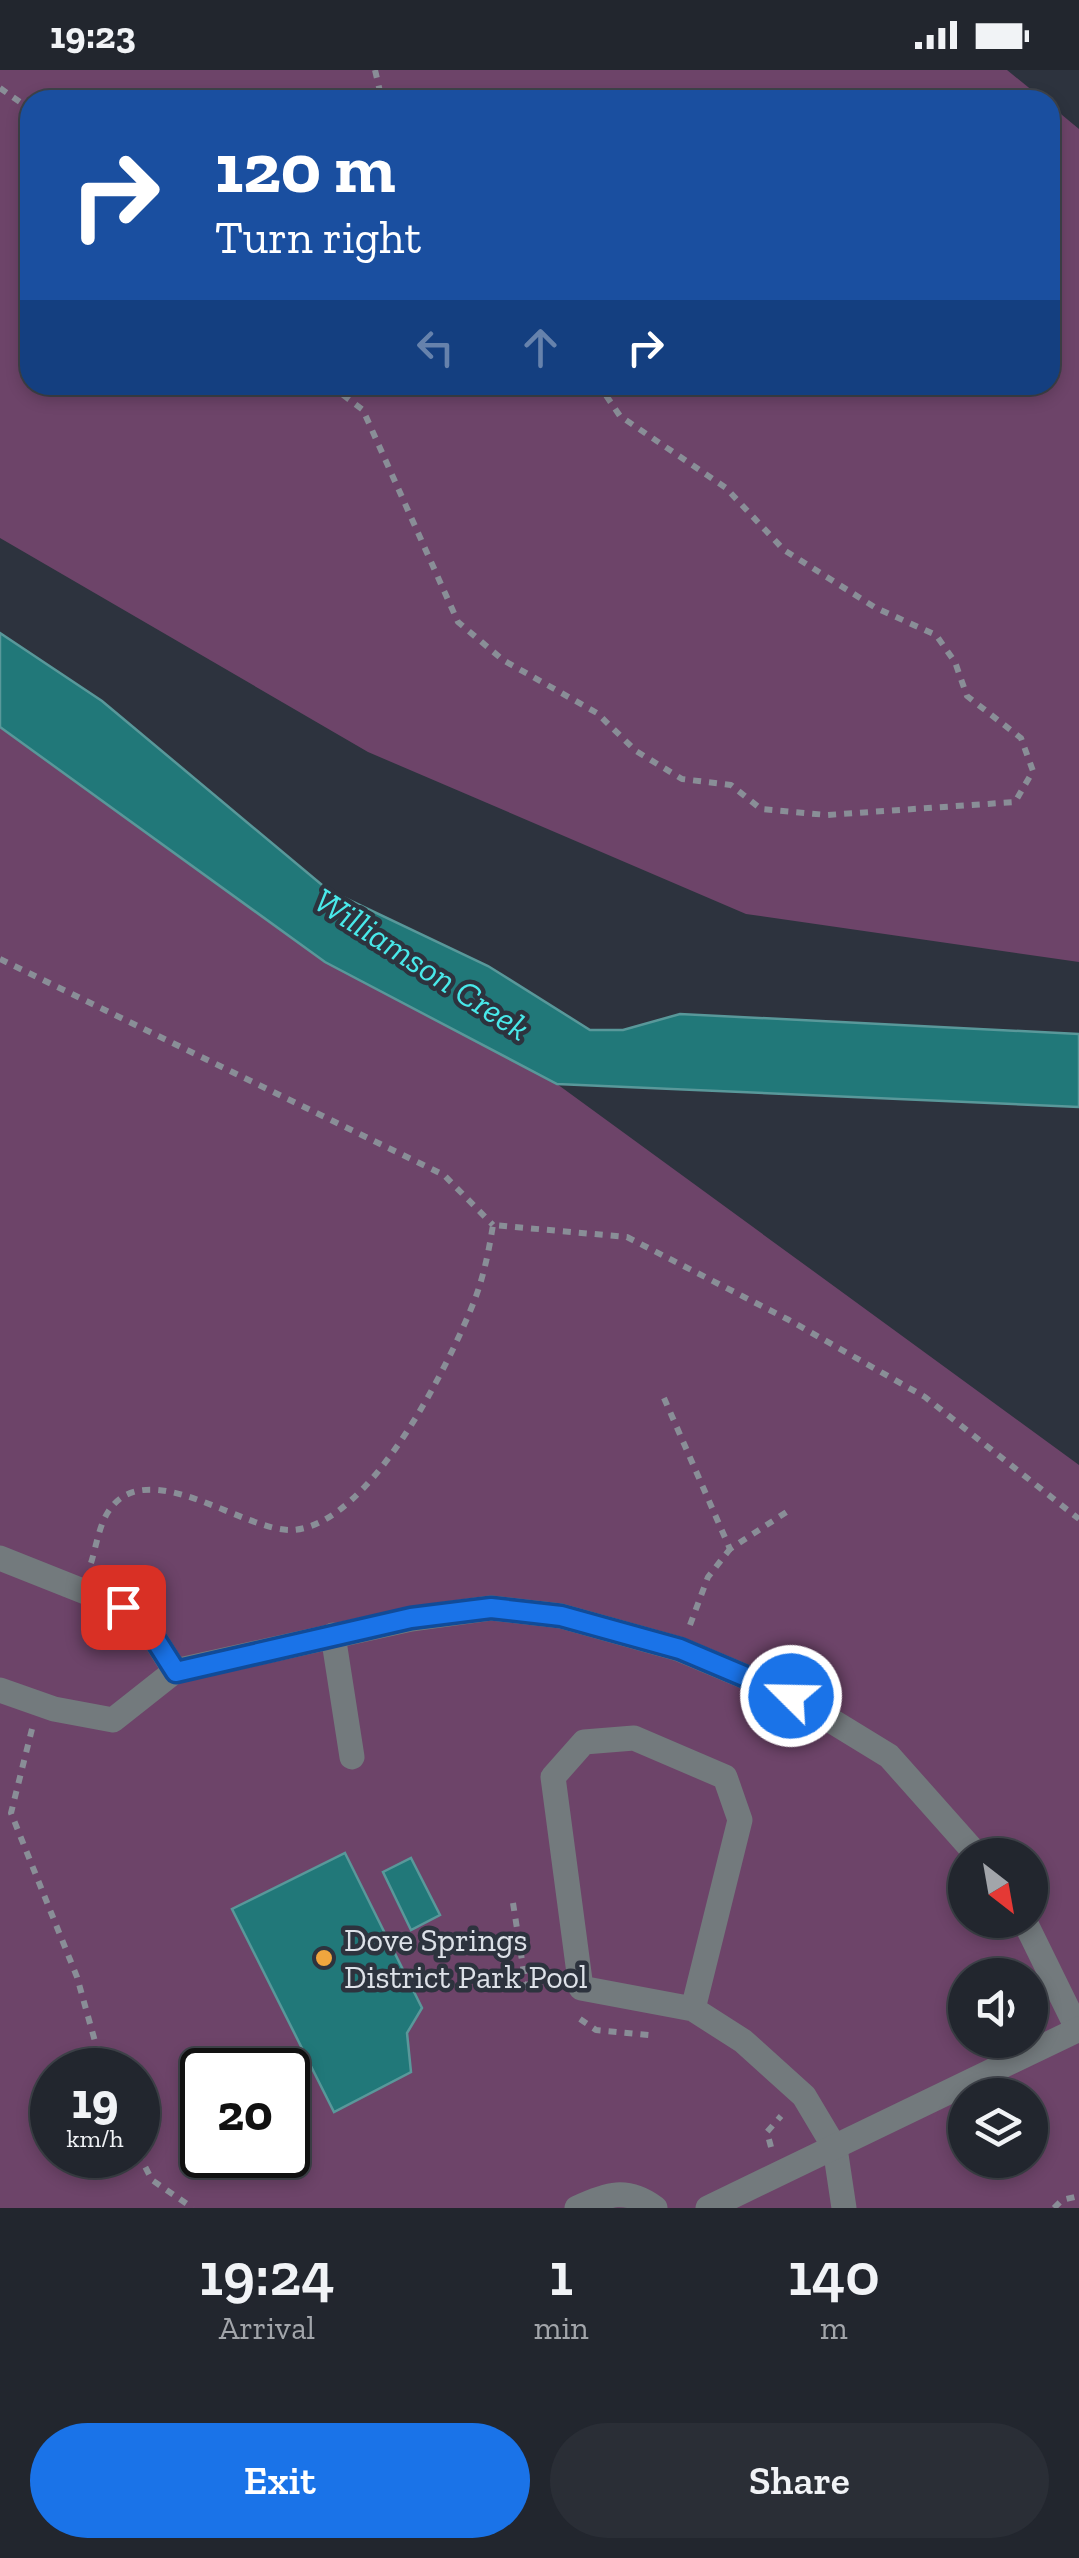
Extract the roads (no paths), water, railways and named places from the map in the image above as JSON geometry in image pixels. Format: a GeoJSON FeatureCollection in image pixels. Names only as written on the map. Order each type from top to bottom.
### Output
{"type":"FeatureCollection","features":[{"type":"Feature","properties":{"kind":"lane"},"geometry":{"type":"LineString","coordinates":[[0,1558],[123,1607],[148,1628],[176,1672]]}},
{"type":"Feature","properties":{"kind":"lane"},"geometry":{"type":"LineString","coordinates":[[0,1690],[40,1704],[113,1720],[176,1672],[333,1635],[491,1608],[561,1616],[680,1649],[791,1696],[890,1756],[963,1838]]}},
{"type":"Feature","properties":{"kind":"lane"},"geometry":{"type":"LineString","coordinates":[[333,1635],[352,1758]]}},
{"type":"Feature","properties":{"kind":"lane"},"geometry":{"type":"LineString","coordinates":[[692,2009],[740,1820],[725,1777],[634,1738],[584,1742],[553,1776],[581,1988],[692,2009],[743,2041],[804,2096],[835,2148],[844,2208]]}},
{"type":"Feature","properties":{"kind":"lane"},"geometry":{"type":"LineString","coordinates":[[708,2208],[1078,2030],[1033,1938]]}},
{"type":"Feature","properties":{"kind":"lane"},"geometry":{"type":"LineString","coordinates":[[578,2208],[611,2193],[638,2195],[655,2208]]}},
{"type":"Feature","properties":{"kind":"water","name":"Williamson Creek"},"geometry":{"type":"Polygon","coordinates":[[[0,633],[102,701],[328,890],[488,966],[590,1030],[623,1030],[680,1014],[1079,1034],[1079,1107],[557,1084],[325,962],[0,727],[0,633]]]}},
{"type":"Feature","properties":{"kind":"water"},"geometry":{"type":"Polygon","coordinates":[[[345,1853],[422,2008],[407,2033],[411,2072],[334,2112],[310,2064],[310,2048],[302,2048],[232,1909],[345,1853]]]}},
{"type":"Feature","properties":{"kind":"water"},"geometry":{"type":"Polygon","coordinates":[[[411,1858],[440,1915],[411,1930],[383,1872],[411,1858]]]}},
{"type":"Feature","properties":{"kind":"place","name":"Dove Springs District Park Pool"},"geometry":{"type":"Point","coordinates":[324,1958]}}]}
